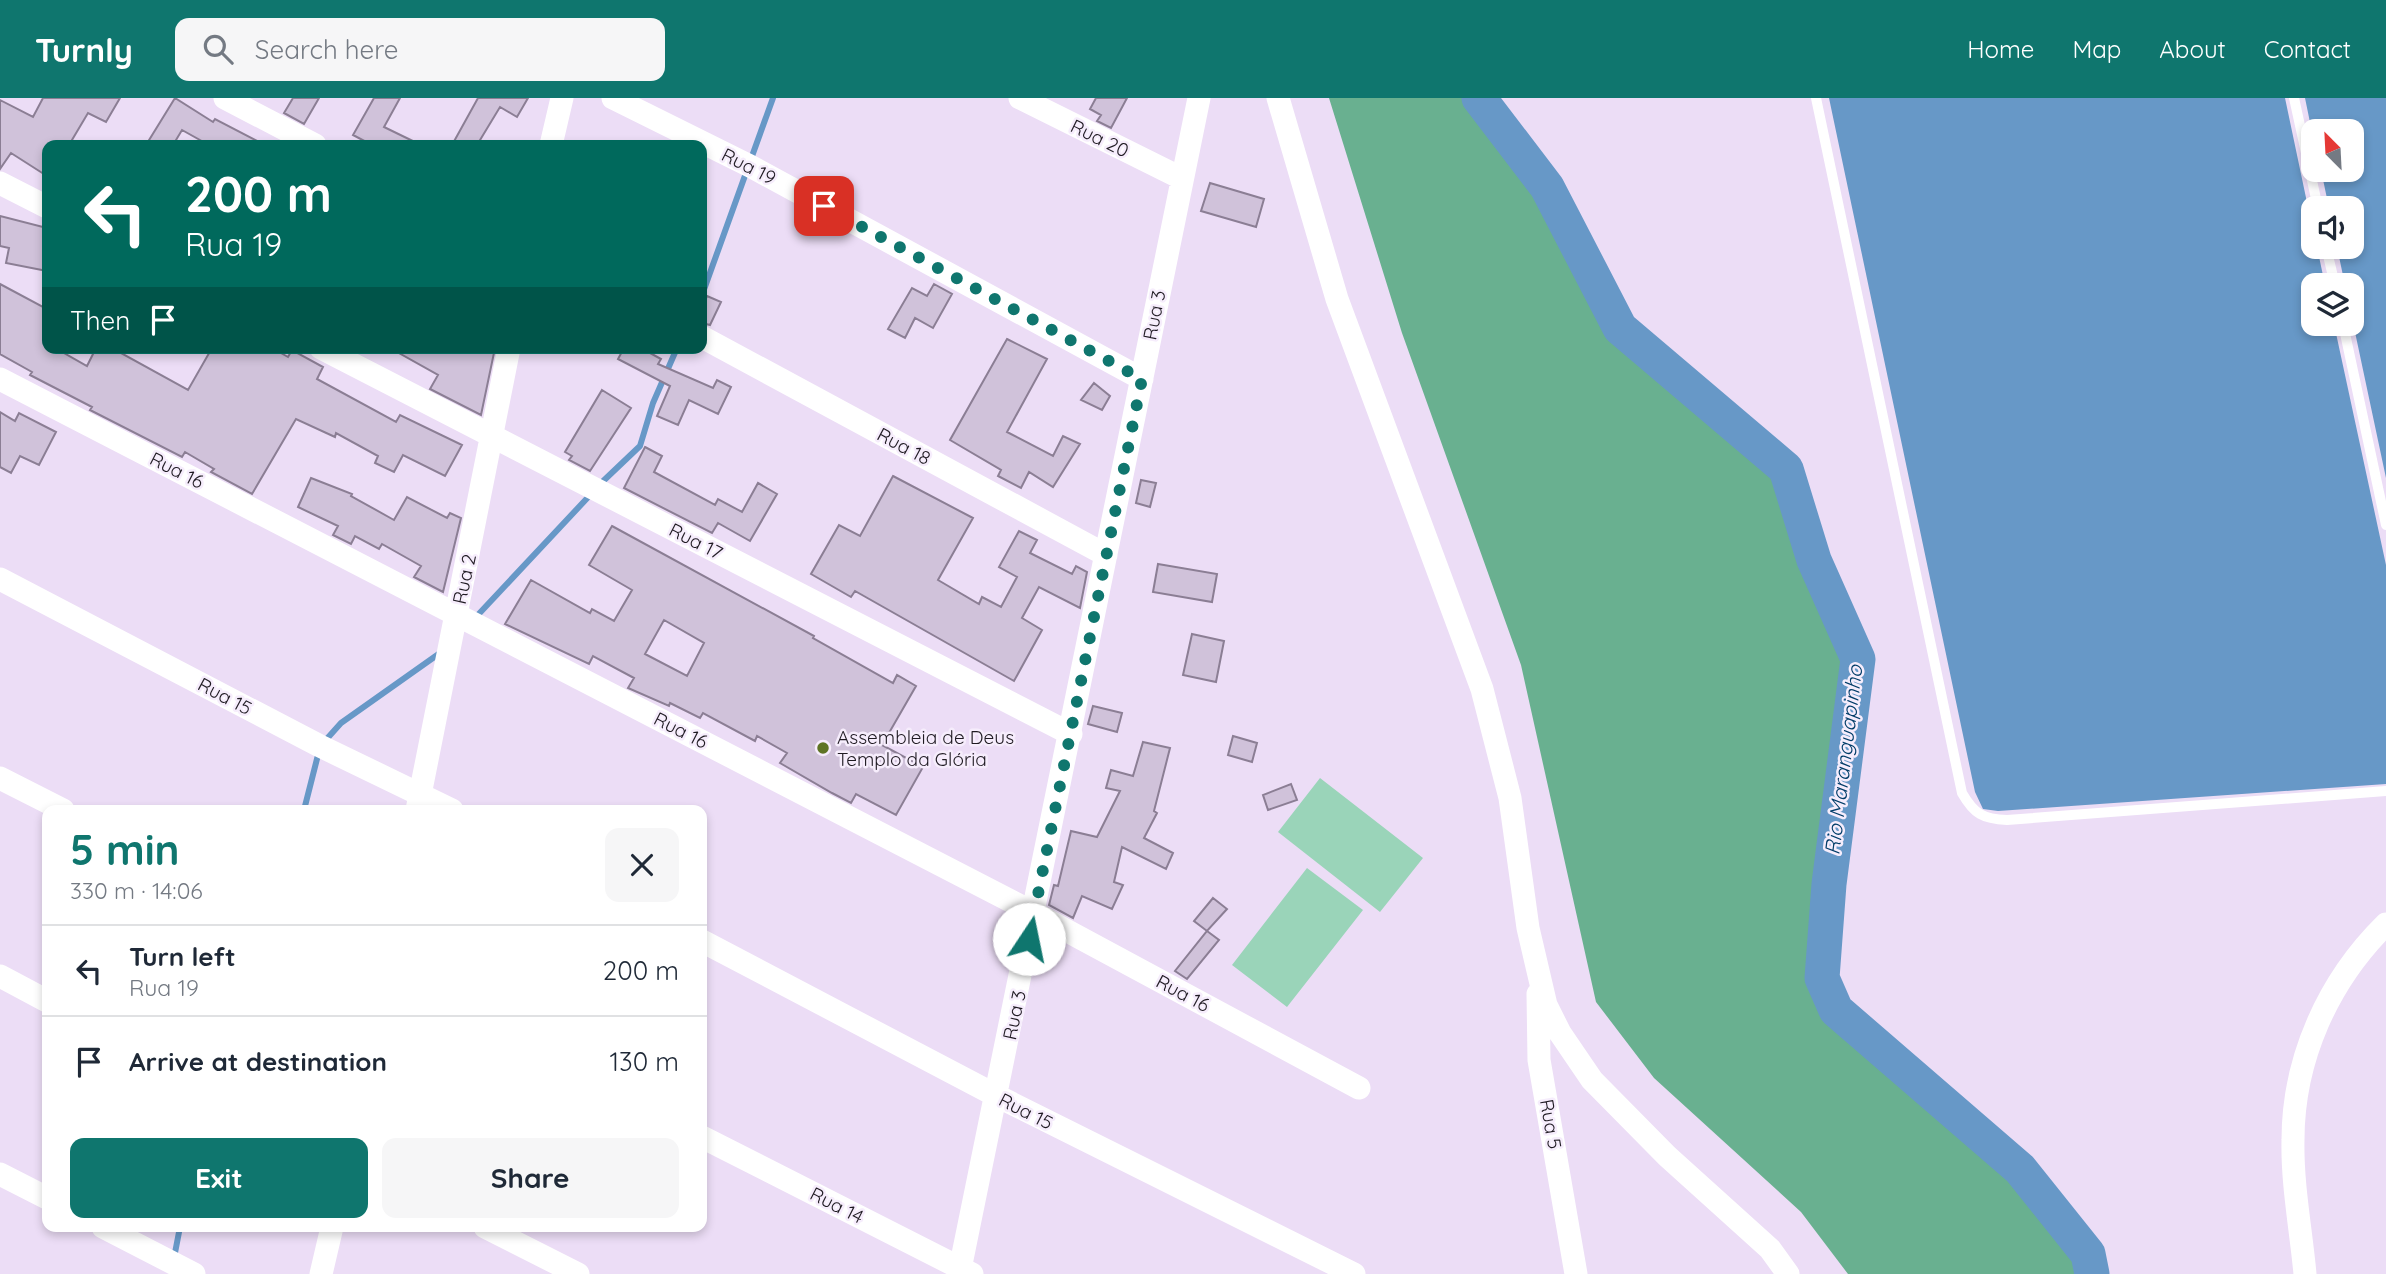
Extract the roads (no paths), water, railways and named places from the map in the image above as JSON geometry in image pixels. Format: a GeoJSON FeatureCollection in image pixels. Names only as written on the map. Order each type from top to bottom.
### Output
{"type":"FeatureCollection","features":[{"type":"Feature","properties":{"kind":"street"},"geometry":{"type":"LineString","coordinates":[[225,98],[305,140]]}},
{"type":"Feature","properties":{"kind":"street"},"geometry":{"type":"LineString","coordinates":[[552,140],[562,98]]}},
{"type":"Feature","properties":{"kind":"street","name":"Rua 19"},"geometry":{"type":"LineString","coordinates":[[614,98],[698,140]]}},
{"type":"Feature","properties":{"kind":"street","name":"Rua 20"},"geometry":{"type":"LineString","coordinates":[[1020,98],[1181,178]]}},
{"type":"Feature","properties":{"kind":"street","name":"Rua 3"},"geometry":{"type":"LineString","coordinates":[[964,1272],[997,1096],[1199,98]]}},
{"type":"Feature","properties":{"kind":"street"},"geometry":{"type":"LineString","coordinates":[[1278,98],[1338,299],[1482,689],[1510,798],[1528,928],[1546,1005],[1560,1033],[1592,1080],[1667,1156],[1770,1249],[1788,1274]]}},
{"type":"Feature","properties":{"kind":"street","name":"Rua 19"},"geometry":{"type":"LineString","coordinates":[[707,144],[1142,379]]}},
{"type":"Feature","properties":{"kind":"street"},"geometry":{"type":"LineString","coordinates":[[0,183],[42,204]]}},
{"type":"Feature","properties":{"kind":"street","name":"Rua 18"},"geometry":{"type":"LineString","coordinates":[[707,340],[1106,555]]}},
{"type":"Feature","properties":{"kind":"street","name":"Rua 17"},"geometry":{"type":"LineString","coordinates":[[333,354],[1071,734]]}},
{"type":"Feature","properties":{"kind":"street","name":"Rua 2"},"geometry":{"type":"LineString","coordinates":[[419,802],[508,354]]}},
{"type":"Feature","properties":{"kind":"street","name":"Rua 16"},"geometry":{"type":"LineString","coordinates":[[0,379],[1034,913],[1359,1088]]}},
{"type":"Feature","properties":{"kind":"street","name":"Rua 15"},"geometry":{"type":"LineString","coordinates":[[0,579],[320,746],[419,802]]}},
{"type":"Feature","properties":{"kind":"street"},"geometry":{"type":"LineString","coordinates":[[0,778],[52,805]]}},
{"type":"Feature","properties":{"kind":"street"},"geometry":{"type":"LineString","coordinates":[[2305,1274],[2292,1142],[2299,1082],[2313,1034],[2330,997],[2352,963],[2386,924]]}},
{"type":"Feature","properties":{"kind":"street","name":"Rua 15"},"geometry":{"type":"LineString","coordinates":[[707,945],[997,1096],[1354,1274]]}},
{"type":"Feature","properties":{"kind":"street","name":"Rua 5"},"geometry":{"type":"LineString","coordinates":[[1539,973],[1539,1060],[1576,1274]]}},
{"type":"Feature","properties":{"kind":"street"},"geometry":{"type":"LineString","coordinates":[[0,976],[42,998]]}},
{"type":"Feature","properties":{"kind":"street","name":"Rua 14"},"geometry":{"type":"LineString","coordinates":[[707,1140],[964,1272]]}},
{"type":"Feature","properties":{"kind":"street"},"geometry":{"type":"LineString","coordinates":[[0,1174],[42,1195]]}},
{"type":"Feature","properties":{"kind":"street"},"geometry":{"type":"LineString","coordinates":[[113,1232],[194,1274]]}},
{"type":"Feature","properties":{"kind":"street"},"geometry":{"type":"LineString","coordinates":[[321,1274],[331,1232]]}},
{"type":"Feature","properties":{"kind":"street"},"geometry":{"type":"LineString","coordinates":[[495,1232],[578,1274]]}},
{"type":"Feature","properties":{"kind":"lane"},"geometry":{"type":"LineString","coordinates":[[1816,98],[1962,793],[1972,811],[1986,819],[2007,820],[2386,792]]}},
{"type":"Feature","properties":{"kind":"lane"},"geometry":{"type":"LineString","coordinates":[[2294,98],[2315,196]]}},
{"type":"Feature","properties":{"kind":"lane"},"geometry":{"type":"LineString","coordinates":[[2346,336],[2386,525]]}},
{"type":"Feature","properties":{"kind":"water"},"geometry":{"type":"Polygon","coordinates":[[[1829,98],[2285,98],[2306,196],[2301,196],[2301,259],[2320,259],[2322,273],[2301,273],[2301,336],[2337,336],[2386,565],[2386,784],[1998,811],[1983,809],[1975,792],[1829,98]]]}},
{"type":"Feature","properties":{"kind":"water"},"geometry":{"type":"Polygon","coordinates":[[[2305,98],[2386,98],[2386,478],[2356,336],[2364,336],[2364,273],[2342,273],[2340,259],[2364,259],[2364,196],[2326,196],[2324,182],[2364,182],[2364,119],[2309,119],[2305,98]]]}},
{"type":"Feature","properties":{"kind":"waterway"},"geometry":{"type":"LineString","coordinates":[[707,281],[773,98]]}},
{"type":"Feature","properties":{"kind":"waterway","name":"Rio Maranguapinho"},"geometry":{"type":"LineString","coordinates":[[1479,98],[1547,187],[1620,328],[1786,469],[1814,560],[1858,659],[1829,884],[1822,978],[1836,1010],[2020,1169],[2088,1254],[2092,1274]]}},
{"type":"Feature","properties":{"kind":"waterway"},"geometry":{"type":"LineString","coordinates":[[599,485],[640,446],[653,403],[674,354]]}},
{"type":"Feature","properties":{"kind":"waterway"},"geometry":{"type":"LineString","coordinates":[[475,618],[592,493]]}},
{"type":"Feature","properties":{"kind":"waterway"},"geometry":{"type":"LineString","coordinates":[[324,742],[341,723],[440,653]]}},
{"type":"Feature","properties":{"kind":"waterway"},"geometry":{"type":"LineString","coordinates":[[305,805],[319,751]]}},
{"type":"Feature","properties":{"kind":"waterway"},"geometry":{"type":"LineString","coordinates":[[174,1258],[179,1232]]}},
{"type":"Feature","properties":{"kind":"place","name":"Assembleia de Deus Templo da Glória"},"geometry":{"type":"Point","coordinates":[823,748]}}]}
